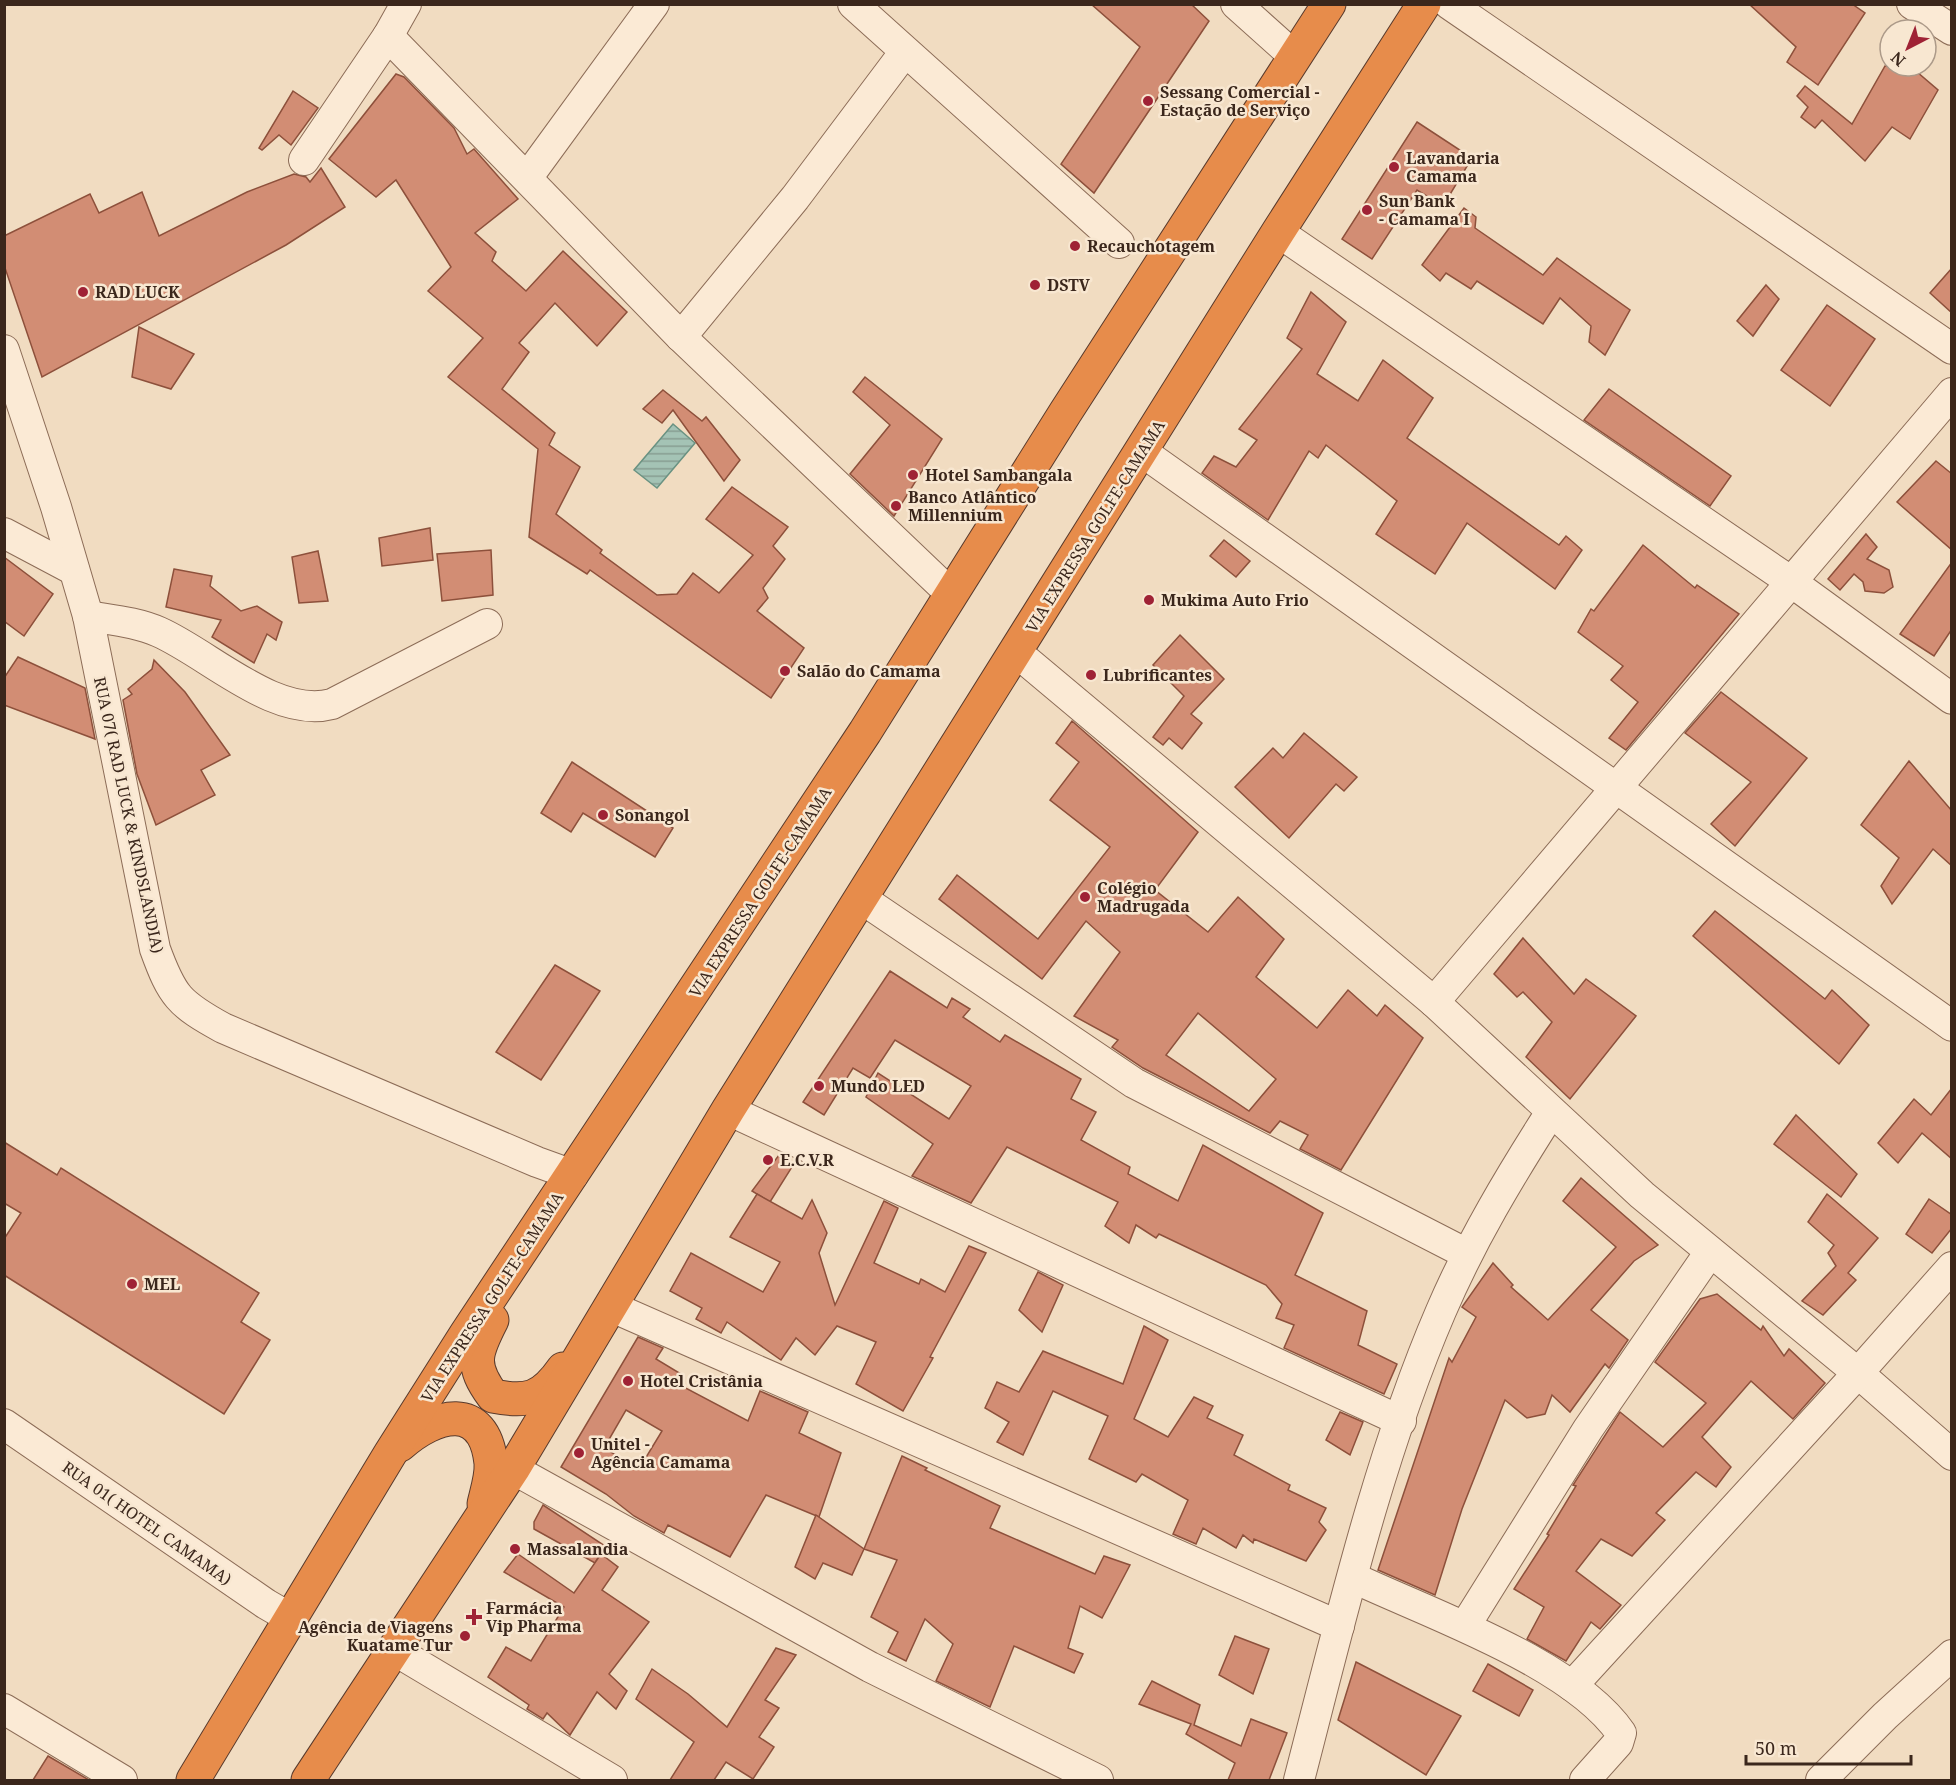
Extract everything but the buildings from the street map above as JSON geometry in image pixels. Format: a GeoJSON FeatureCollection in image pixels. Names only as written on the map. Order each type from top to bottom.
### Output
{"type":"FeatureCollection","features":[{"type":"Feature","properties":{"kind":"highway","name":"VIA EXPRESSA GOLFE-CAMAMA"},"geometry":{"type":"LineString","coordinates":[[193,1780],[390,1454],[866,732],[951,594],[1329,4]]}},
{"type":"Feature","properties":{"kind":"highway","name":"VIA EXPRESSA GOLFE-CAMAMA"},"geometry":{"type":"LineString","coordinates":[[308,1780],[513,1469],[728,1110],[1278,232],[1424,4]]}},
{"type":"Feature","properties":{"kind":"highway"},"geometry":{"type":"LineString","coordinates":[[548,1212],[476,1353],[479,1377],[493,1396],[519,1401],[540,1393],[557,1377],[630,1272]]}},
{"type":"Feature","properties":{"kind":"highway"},"geometry":{"type":"LineString","coordinates":[[390,1454],[427,1425],[451,1416],[473,1424],[485,1441],[491,1463],[479,1522]]}},
{"type":"Feature","properties":{"kind":"street"},"geometry":{"type":"LineString","coordinates":[[304,160],[388,36],[406,4]]}},
{"type":"Feature","properties":{"kind":"street"},"geometry":{"type":"LineString","coordinates":[[527,178],[654,4]]}},
{"type":"Feature","properties":{"kind":"street"},"geometry":{"type":"LineString","coordinates":[[853,4],[1119,243]]}},
{"type":"Feature","properties":{"kind":"street"},"geometry":{"type":"LineString","coordinates":[[1236,4],[1295,57]]}},
{"type":"Feature","properties":{"kind":"street"},"geometry":{"type":"LineString","coordinates":[[1449,4],[1952,349]]}},
{"type":"Feature","properties":{"kind":"street"},"geometry":{"type":"LineString","coordinates":[[1912,4],[1952,30]]}},
{"type":"Feature","properties":{"kind":"street"},"geometry":{"type":"LineString","coordinates":[[388,36],[681,337],[951,594]]}},
{"type":"Feature","properties":{"kind":"street"},"geometry":{"type":"LineString","coordinates":[[681,337],[795,198],[904,52]]}},
{"type":"Feature","properties":{"kind":"street"},"geometry":{"type":"LineString","coordinates":[[1278,232],[1790,580],[1952,699]]}},
{"type":"Feature","properties":{"kind":"street","name":"RUA 07( RAD LUCK & KINDSLANDIA)"},"geometry":{"type":"LineString","coordinates":[[4,350],[88,616],[155,949],[167,981],[178,999],[197,1014],[224,1028],[537,1162],[573,1175]]}},
{"type":"Feature","properties":{"kind":"street"},"geometry":{"type":"LineString","coordinates":[[1434,1002],[1790,580],[1952,393]]}},
{"type":"Feature","properties":{"kind":"street"},"geometry":{"type":"LineString","coordinates":[[1142,451],[1952,1026]]}},
{"type":"Feature","properties":{"kind":"street"},"geometry":{"type":"LineString","coordinates":[[4,533],[74,570]]}},
{"type":"Feature","properties":{"kind":"street"},"geometry":{"type":"LineString","coordinates":[[88,616],[150,628],[271,696],[316,709],[332,705],[487,624]]}},
{"type":"Feature","properties":{"kind":"street"},"geometry":{"type":"LineString","coordinates":[[1016,652],[1434,1002],[1551,1112],[1710,1252],[1858,1373],[1952,1455]]}},
{"type":"Feature","properties":{"kind":"street"},"geometry":{"type":"LineString","coordinates":[[862,898],[1134,1083],[1467,1254]]}},
{"type":"Feature","properties":{"kind":"street"},"geometry":{"type":"LineString","coordinates":[[728,1110],[1401,1421]]}},
{"type":"Feature","properties":{"kind":"street"},"geometry":{"type":"LineString","coordinates":[[1299,1780],[1339,1626],[1401,1421],[1441,1312],[1467,1254],[1510,1174],[1551,1112]]}},
{"type":"Feature","properties":{"kind":"street"},"geometry":{"type":"LineString","coordinates":[[1465,1626],[1588,1429],[1710,1252]]}},
{"type":"Feature","properties":{"kind":"street"},"geometry":{"type":"LineString","coordinates":[[1572,1686],[1952,1267]]}},
{"type":"Feature","properties":{"kind":"street"},"geometry":{"type":"LineString","coordinates":[[612,1307],[1339,1626]]}},
{"type":"Feature","properties":{"kind":"street","name":"RUA 01( HOTEL CAMAMA)"},"geometry":{"type":"LineString","coordinates":[[4,1424],[266,1604],[292,1619]]}},
{"type":"Feature","properties":{"kind":"street"},"geometry":{"type":"LineString","coordinates":[[513,1469],[870,1667],[1098,1780]]}},
{"type":"Feature","properties":{"kind":"street"},"geometry":{"type":"LineString","coordinates":[[1354,1578],[1465,1626],[1572,1686],[1621,1733],[1618,1743],[1585,1780]]}},
{"type":"Feature","properties":{"kind":"street"},"geometry":{"type":"LineString","coordinates":[[394,1650],[612,1780]]}},
{"type":"Feature","properties":{"kind":"street"},"geometry":{"type":"LineString","coordinates":[[1821,1780],[1885,1716],[1952,1655]]}},
{"type":"Feature","properties":{"kind":"street"},"geometry":{"type":"LineString","coordinates":[[4,1709],[122,1780]]}},
{"type":"Feature","properties":{"kind":"shaded area"},"geometry":{"type":"Polygon","coordinates":[[[673,424],[695,443],[657,488],[634,470],[673,424]]]}},
{"type":"Feature","properties":{"kind":"place","name":"Sessang Comercial - Estação de Serviço"},"geometry":{"type":"Point","coordinates":[1148,101]}},
{"type":"Feature","properties":{"kind":"place","name":"Lavandaria Camama"},"geometry":{"type":"Point","coordinates":[1394,167]}},
{"type":"Feature","properties":{"kind":"place","name":"Sun Bank - Camama I"},"geometry":{"type":"Point","coordinates":[1367,210]}},
{"type":"Feature","properties":{"kind":"place","name":"Recauchotagem"},"geometry":{"type":"Point","coordinates":[1075,246]}},
{"type":"Feature","properties":{"kind":"place","name":"DSTV"},"geometry":{"type":"Point","coordinates":[1035,285]}},
{"type":"Feature","properties":{"kind":"place","name":"RAD LUCK"},"geometry":{"type":"Point","coordinates":[83,292]}},
{"type":"Feature","properties":{"kind":"place","name":"Hotel Sambangala"},"geometry":{"type":"Point","coordinates":[913,475]}},
{"type":"Feature","properties":{"kind":"place","name":"Banco Atlântico Millennium"},"geometry":{"type":"Point","coordinates":[896,506]}},
{"type":"Feature","properties":{"kind":"place","name":"Mukima Auto Frio"},"geometry":{"type":"Point","coordinates":[1149,600]}},
{"type":"Feature","properties":{"kind":"place","name":"Salão do Camama"},"geometry":{"type":"Point","coordinates":[785,671]}},
{"type":"Feature","properties":{"kind":"place","name":"Lubrificantes"},"geometry":{"type":"Point","coordinates":[1091,675]}},
{"type":"Feature","properties":{"kind":"place","name":"Sonangol"},"geometry":{"type":"Point","coordinates":[603,815]}},
{"type":"Feature","properties":{"kind":"place","name":"Colégio Madrugada"},"geometry":{"type":"Point","coordinates":[1085,897]}},
{"type":"Feature","properties":{"kind":"place","name":"Mundo LED"},"geometry":{"type":"Point","coordinates":[819,1086]}},
{"type":"Feature","properties":{"kind":"place","name":"E.C.V.R"},"geometry":{"type":"Point","coordinates":[768,1160]}},
{"type":"Feature","properties":{"kind":"place","name":"MEL"},"geometry":{"type":"Point","coordinates":[132,1284]}},
{"type":"Feature","properties":{"kind":"place","name":"Hotel Cristânia"},"geometry":{"type":"Point","coordinates":[628,1381]}},
{"type":"Feature","properties":{"kind":"place","name":"Unitel - Agência Camama"},"geometry":{"type":"Point","coordinates":[579,1453]}},
{"type":"Feature","properties":{"kind":"place","name":"Massalandia"},"geometry":{"type":"Point","coordinates":[515,1549]}},
{"type":"Feature","properties":{"kind":"place","name":"Farmácia Vip Pharma"},"geometry":{"type":"Point","coordinates":[474,1617]}},
{"type":"Feature","properties":{"kind":"place","name":"Agência de Viagens Kuatame Tur"},"geometry":{"type":"Point","coordinates":[465,1636]}}]}
